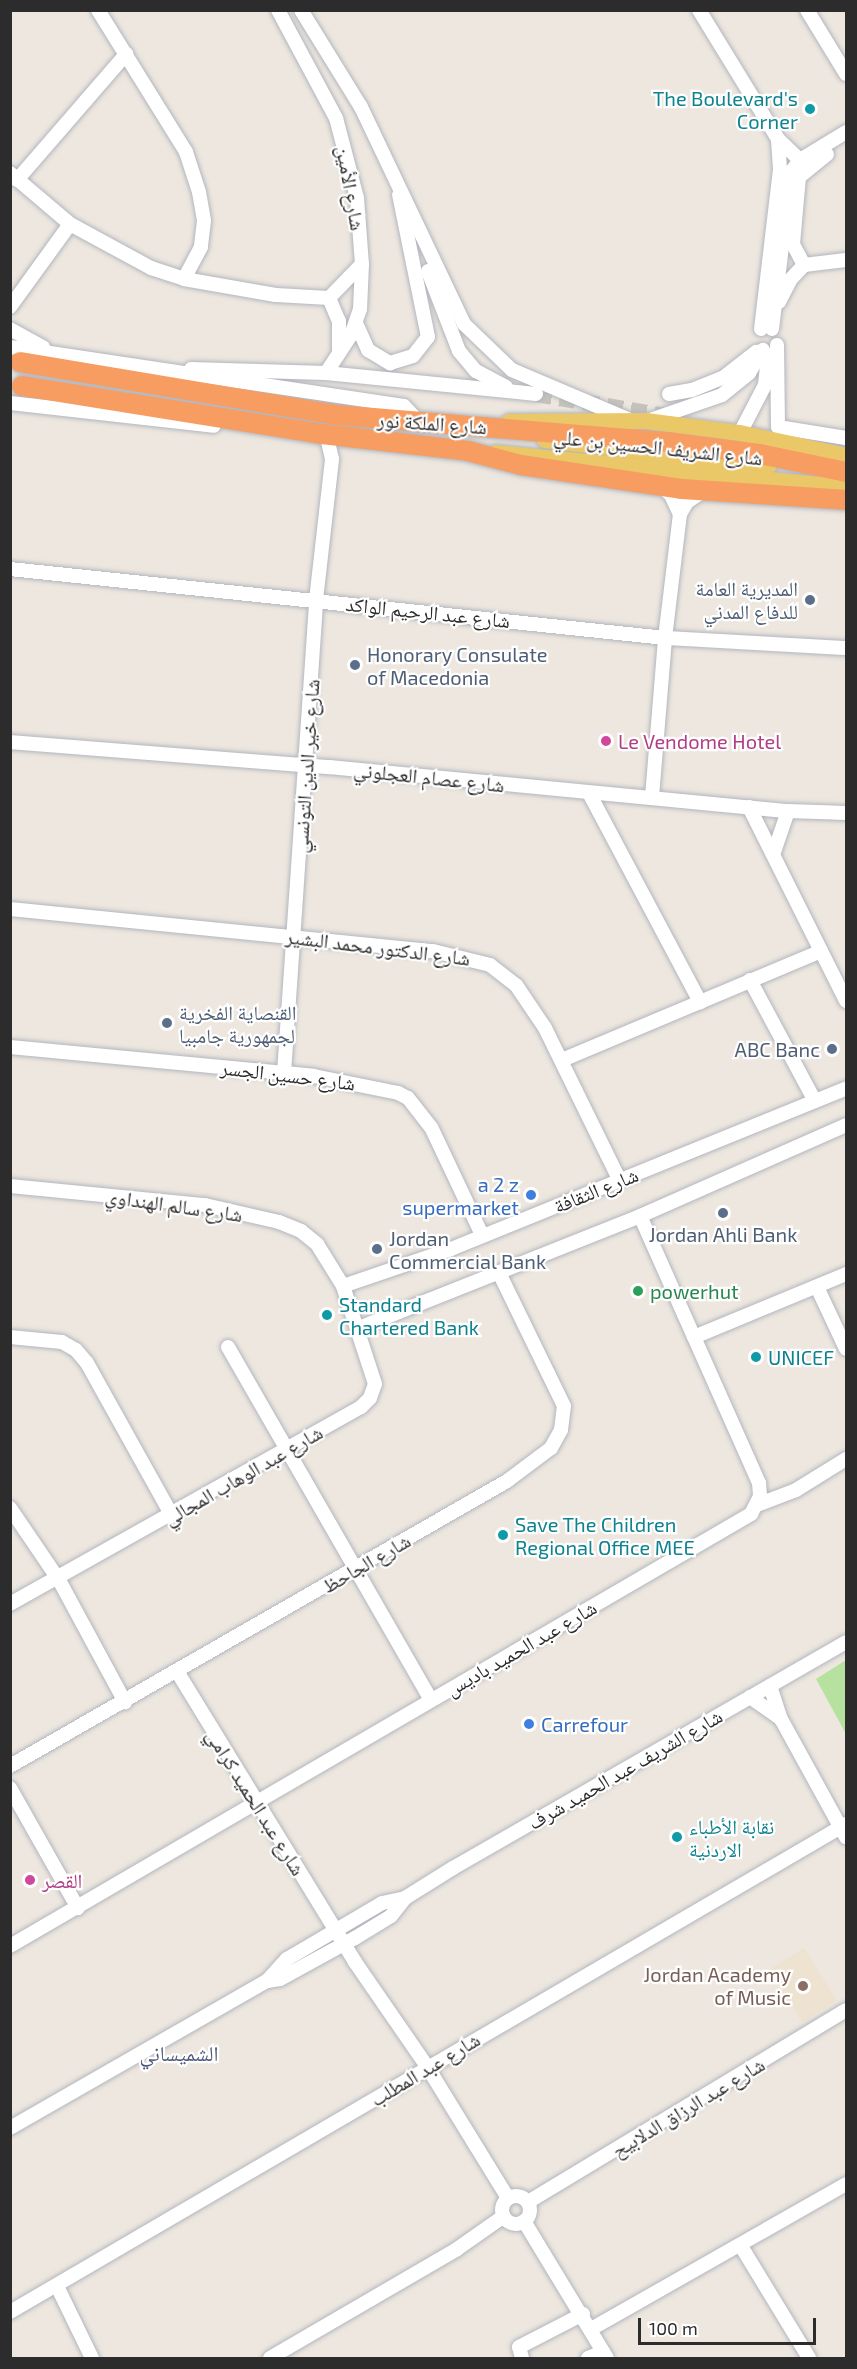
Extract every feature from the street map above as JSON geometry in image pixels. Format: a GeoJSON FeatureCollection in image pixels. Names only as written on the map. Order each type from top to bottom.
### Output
{"type":"FeatureCollection","features":[{"type":"Feature","properties":{"kind":"highway","name":"شارع الملكة نور"},"geometry":{"type":"LineString","coordinates":[[15,355],[213,396],[420,423],[595,434],[760,454],[842,492]]}},
{"type":"Feature","properties":{"kind":"highway","name":"شارع الملكة نور"},"geometry":{"type":"LineString","coordinates":[[15,399],[356,437],[468,452],[522,465],[660,486],[705,490],[842,492]]}},
{"type":"Feature","properties":{"kind":"main road"},"geometry":{"type":"LineString","coordinates":[[445,425],[639,421],[740,433],[846,456]]}},
{"type":"Feature","properties":{"kind":"main road","name":"شارع الشريف الحسين بن علي"},"geometry":{"type":"LineString","coordinates":[[445,425],[573,444],[768,466]]}},
{"type":"Feature","properties":{"kind":"main road","name":"شارع الشريف الحسين بن علي"},"geometry":{"type":"LineString","coordinates":[[468,452],[842,492]]}},
{"type":"Feature","properties":{"kind":"street"},"geometry":{"type":"LineString","coordinates":[[98,10],[186,152],[200,192],[204,221],[201,247],[184,279]]}},
{"type":"Feature","properties":{"kind":"street"},"geometry":{"type":"LineString","coordinates":[[301,10],[361,107],[442,283],[478,341],[503,363],[531,380],[639,421],[722,395],[749,373],[767,348]]}},
{"type":"Feature","properties":{"kind":"street"},"geometry":{"type":"LineString","coordinates":[[699,10],[778,139],[800,160]]}},
{"type":"Feature","properties":{"kind":"street"},"geometry":{"type":"LineString","coordinates":[[807,10],[846,74]]}},
{"type":"Feature","properties":{"kind":"street","name":"شارع الأمين"},"geometry":{"type":"LineString","coordinates":[[284,13],[322,90],[345,145],[357,198],[362,264],[356,323],[338,357],[326,373]]}},
{"type":"Feature","properties":{"kind":"street"},"geometry":{"type":"LineString","coordinates":[[126,54],[14,176],[70,224],[151,267],[184,279],[276,295],[329,298],[362,264]]}},
{"type":"Feature","properties":{"kind":"street"},"geometry":{"type":"LineString","coordinates":[[774,312],[790,175],[800,160],[846,132]]}},
{"type":"Feature","properties":{"kind":"street"},"geometry":{"type":"LineString","coordinates":[[766,329],[780,169],[778,139]]}},
{"type":"Feature","properties":{"kind":"street"},"geometry":{"type":"LineString","coordinates":[[804,265],[793,244],[799,177],[803,170],[846,141]]}},
{"type":"Feature","properties":{"kind":"street"},"geometry":{"type":"LineString","coordinates":[[356,323],[368,350],[385,362],[408,359],[422,349],[428,337],[426,316],[403,230],[398,184]]}},
{"type":"Feature","properties":{"kind":"street"},"geometry":{"type":"LineString","coordinates":[[134,367],[326,373],[536,394],[490,380],[467,361],[454,343],[398,184]]}},
{"type":"Feature","properties":{"kind":"street"},"geometry":{"type":"LineString","coordinates":[[10,307],[70,224]]}},
{"type":"Feature","properties":{"kind":"street"},"geometry":{"type":"LineString","coordinates":[[846,260],[804,265],[790,280],[766,329],[755,337],[767,348],[778,427],[846,438]]}},
{"type":"Feature","properties":{"kind":"street"},"geometry":{"type":"LineString","coordinates":[[329,298],[340,327],[338,357]]}},
{"type":"Feature","properties":{"kind":"street"},"geometry":{"type":"LineString","coordinates":[[10,329],[52,353]]}},
{"type":"Feature","properties":{"kind":"street"},"geometry":{"type":"LineString","coordinates":[[669,394],[692,390],[724,377],[744,365],[778,338],[766,329]]}},
{"type":"Feature","properties":{"kind":"street"},"geometry":{"type":"LineString","coordinates":[[740,433],[765,385],[767,348]]}},
{"type":"Feature","properties":{"kind":"street"},"geometry":{"type":"LineString","coordinates":[[15,355],[52,353],[404,406],[420,423]]}},
{"type":"Feature","properties":{"kind":"street"},"geometry":{"type":"LineString","coordinates":[[322,434],[327,438],[332,459]]}},
{"type":"Feature","properties":{"kind":"street"},"geometry":{"type":"LineString","coordinates":[[332,459],[344,443],[356,437]]}},
{"type":"Feature","properties":{"kind":"street","name":"شارع خير الدين التونسي"},"geometry":{"type":"LineString","coordinates":[[284,1072],[307,765],[316,600],[332,459]]}},
{"type":"Feature","properties":{"kind":"street"},"geometry":{"type":"LineString","coordinates":[[660,486],[671,495],[680,514]]}},
{"type":"Feature","properties":{"kind":"street"},"geometry":{"type":"LineString","coordinates":[[652,797],[665,638],[680,514],[687,502],[705,490]]}},
{"type":"Feature","properties":{"kind":"street","name":"شارع عبد الرحيم الواكد"},"geometry":{"type":"LineString","coordinates":[[10,570],[665,638],[846,648]]}},
{"type":"Feature","properties":{"kind":"street","name":"شارع عصام العجلوني"},"geometry":{"type":"LineString","coordinates":[[10,742],[307,765],[788,811],[846,813]]}},
{"type":"Feature","properties":{"kind":"street"},"geometry":{"type":"LineString","coordinates":[[589,793],[700,1002]]}},
{"type":"Feature","properties":{"kind":"street"},"geometry":{"type":"LineString","coordinates":[[749,807],[774,852],[846,1001]]}},
{"type":"Feature","properties":{"kind":"street"},"geometry":{"type":"LineString","coordinates":[[774,852],[788,811]]}},
{"type":"Feature","properties":{"kind":"street","name":"شارع الدكتور محمد البشير"},"geometry":{"type":"LineString","coordinates":[[10,909],[294,935],[433,951],[490,965],[516,985],[562,1060],[620,1181]]}},
{"type":"Feature","properties":{"kind":"street"},"geometry":{"type":"LineString","coordinates":[[562,1060],[821,951]]}},
{"type":"Feature","properties":{"kind":"street"},"geometry":{"type":"LineString","coordinates":[[750,981],[815,1101]]}},
{"type":"Feature","properties":{"kind":"street","name":"شارع حسين الجسر"},"geometry":{"type":"LineString","coordinates":[[10,1047],[284,1072],[370,1085],[408,1098],[431,1127],[482,1235]]}},
{"type":"Feature","properties":{"kind":"street","name":"شارع الثقافة"},"geometry":{"type":"LineString","coordinates":[[343,1286],[620,1181],[846,1089]]}},
{"type":"Feature","properties":{"kind":"street","name":"شارع الثقافة"},"geometry":{"type":"LineString","coordinates":[[359,1328],[500,1275],[846,1125]]}},
{"type":"Feature","properties":{"kind":"street","name":"شارع سالم الهنداوي"},"geometry":{"type":"LineString","coordinates":[[10,1186],[205,1205],[279,1222],[301,1231],[317,1244],[343,1286]]}},
{"type":"Feature","properties":{"kind":"street"},"geometry":{"type":"LineString","coordinates":[[640,1216],[759,1483],[757,1505],[790,1493],[846,1459]]}},
{"type":"Feature","properties":{"kind":"street"},"geometry":{"type":"LineString","coordinates":[[694,1337],[846,1274]]}},
{"type":"Feature","properties":{"kind":"street","name":"شارع الجاحظ"},"geometry":{"type":"LineString","coordinates":[[10,1767],[355,1570],[507,1481],[548,1452],[558,1438],[564,1406],[500,1275]]}},
{"type":"Feature","properties":{"kind":"street","name":"شارع عبد الوهاب المجالي"},"geometry":{"type":"LineString","coordinates":[[10,1604],[59,1580],[172,1516],[370,1398],[375,1384],[359,1328],[343,1286]]}},
{"type":"Feature","properties":{"kind":"street"},"geometry":{"type":"LineString","coordinates":[[817,1287],[846,1350]]}},
{"type":"Feature","properties":{"kind":"street"},"geometry":{"type":"LineString","coordinates":[[10,1337],[62,1342],[76,1350],[87,1363],[172,1516]]}},
{"type":"Feature","properties":{"kind":"street"},"geometry":{"type":"LineString","coordinates":[[228,1347],[431,1700]]}},
{"type":"Feature","properties":{"kind":"street","name":"شارع عبد الحميد باديس"},"geometry":{"type":"LineString","coordinates":[[10,1946],[741,1522],[757,1505]]}},
{"type":"Feature","properties":{"kind":"street"},"geometry":{"type":"LineString","coordinates":[[10,1508],[59,1580],[125,1702]]}},
{"type":"Feature","properties":{"kind":"street","name":"شارع الشريف عبد الحميد شرف"},"geometry":{"type":"LineString","coordinates":[[10,2128],[267,1981],[280,1979],[344,1944],[391,1916],[405,1899],[846,1642]]}},
{"type":"Feature","properties":{"kind":"street","name":"شارع عبد الحميد كرامي"},"geometry":{"type":"LineString","coordinates":[[178,1673],[344,1944],[428,2068],[508,2198]]}},
{"type":"Feature","properties":{"kind":"street"},"geometry":{"type":"LineString","coordinates":[[770,1686],[782,1719],[844,1829]]}},
{"type":"Feature","properties":{"kind":"street"},"geometry":{"type":"LineString","coordinates":[[750,1697],[782,1719]]}},
{"type":"Feature","properties":{"kind":"street"},"geometry":{"type":"LineString","coordinates":[[10,1788],[78,1908]]}},
{"type":"Feature","properties":{"kind":"street","name":"شارع عبد المطلب"},"geometry":{"type":"LineString","coordinates":[[10,2312],[844,1829]]}},
{"type":"Feature","properties":{"kind":"street","name":"شارع الشريف عبد الحميد شرف"},"geometry":{"type":"LineString","coordinates":[[267,1981],[281,1963],[336,1930],[388,1900],[405,1899]]}},
{"type":"Feature","properties":{"kind":"street","name":"شارع عبد الرزاق الدلابيح"},"geometry":{"type":"LineString","coordinates":[[528,2202],[846,2010]]}},
{"type":"Feature","properties":{"kind":"street"},"geometry":{"type":"LineString","coordinates":[[591,2329],[741,2246],[846,2184]]}},
{"type":"Feature","properties":{"kind":"street"},"geometry":{"type":"LineString","coordinates":[[522,2197],[528,2202],[530,2213],[524,2222],[515,2224],[504,2216],[502,2208],[508,2198],[522,2197]]}},
{"type":"Feature","properties":{"kind":"street"},"geometry":{"type":"LineString","coordinates":[[270,2358],[457,2249],[504,2216]]}},
{"type":"Feature","properties":{"kind":"street"},"geometry":{"type":"LineString","coordinates":[[524,2222],[605,2355],[588,2358]]}},
{"type":"Feature","properties":{"kind":"street"},"geometry":{"type":"LineString","coordinates":[[741,2246],[809,2358]]}},
{"type":"Feature","properties":{"kind":"street"},"geometry":{"type":"LineString","coordinates":[[57,2286],[92,2358]]}},
{"type":"Feature","properties":{"kind":"street"},"geometry":{"type":"LineString","coordinates":[[522,2358],[519,2347],[582,2314]]}},
{"type":"Feature","properties":{"kind":"shaded area","name":"Jordan Academy of Music"},"geometry":{"type":"Polygon","coordinates":[[[804,1948],[837,2001],[802,2022],[769,1970],[804,1948]]]}},
{"type":"Feature","properties":{"kind":"green space"},"geometry":{"type":"Polygon","coordinates":[[[846,1660],[846,1734],[816,1679],[846,1660]]]}},
{"type":"Feature","properties":{"kind":"tunnel"},"geometry":{"type":"LineString","coordinates":[[536,394],[672,417]]}},
{"type":"Feature","properties":{"kind":"place","name":"The Boulevard's Corner"},"geometry":{"type":"Point","coordinates":[810,109]}},
{"type":"Feature","properties":{"kind":"place","name":"المديرية العامة للدفاع المدني"},"geometry":{"type":"Point","coordinates":[810,600]}},
{"type":"Feature","properties":{"kind":"place","name":"Honorary Consulate of Macedonia"},"geometry":{"type":"Point","coordinates":[355,665]}},
{"type":"Feature","properties":{"kind":"place","name":"Le Vendome Hotel"},"geometry":{"type":"Point","coordinates":[606,741]}},
{"type":"Feature","properties":{"kind":"place","name":"القنصاية الفخرية لجمهورية جامبيا"},"geometry":{"type":"Point","coordinates":[167,1023]}},
{"type":"Feature","properties":{"kind":"place","name":"ABC Banc"},"geometry":{"type":"Point","coordinates":[832,1049]}},
{"type":"Feature","properties":{"kind":"place","name":"a 2 z supermarket"},"geometry":{"type":"Point","coordinates":[531,1195]}},
{"type":"Feature","properties":{"kind":"place","name":"Jordan Ahli Bank"},"geometry":{"type":"Point","coordinates":[723,1213]}},
{"type":"Feature","properties":{"kind":"place","name":"Jordan Commercial Bank"},"geometry":{"type":"Point","coordinates":[377,1249]}},
{"type":"Feature","properties":{"kind":"place","name":"powerhut"},"geometry":{"type":"Point","coordinates":[638,1291]}},
{"type":"Feature","properties":{"kind":"place","name":"Standard Chartered Bank"},"geometry":{"type":"Point","coordinates":[327,1315]}},
{"type":"Feature","properties":{"kind":"place","name":"UNICEF"},"geometry":{"type":"Point","coordinates":[756,1357]}},
{"type":"Feature","properties":{"kind":"place","name":"Save The Children Regional Office MEE"},"geometry":{"type":"Point","coordinates":[503,1535]}},
{"type":"Feature","properties":{"kind":"place","name":"Carrefour"},"geometry":{"type":"Point","coordinates":[529,1724]}},
{"type":"Feature","properties":{"kind":"place","name":"نقابة الأطباء الاردنية"},"geometry":{"type":"Point","coordinates":[677,1837]}},
{"type":"Feature","properties":{"kind":"place","name":"القصر"},"geometry":{"type":"Point","coordinates":[30,1880]}},
{"type":"Feature","properties":{"kind":"place","name":"Jordan Academy of Music"},"geometry":{"type":"Point","coordinates":[803,1986]}},
{"type":"Feature","properties":{"kind":"district","name":"الشميساني"},"geometry":{"type":"Point","coordinates":[179,2053]}}]}
